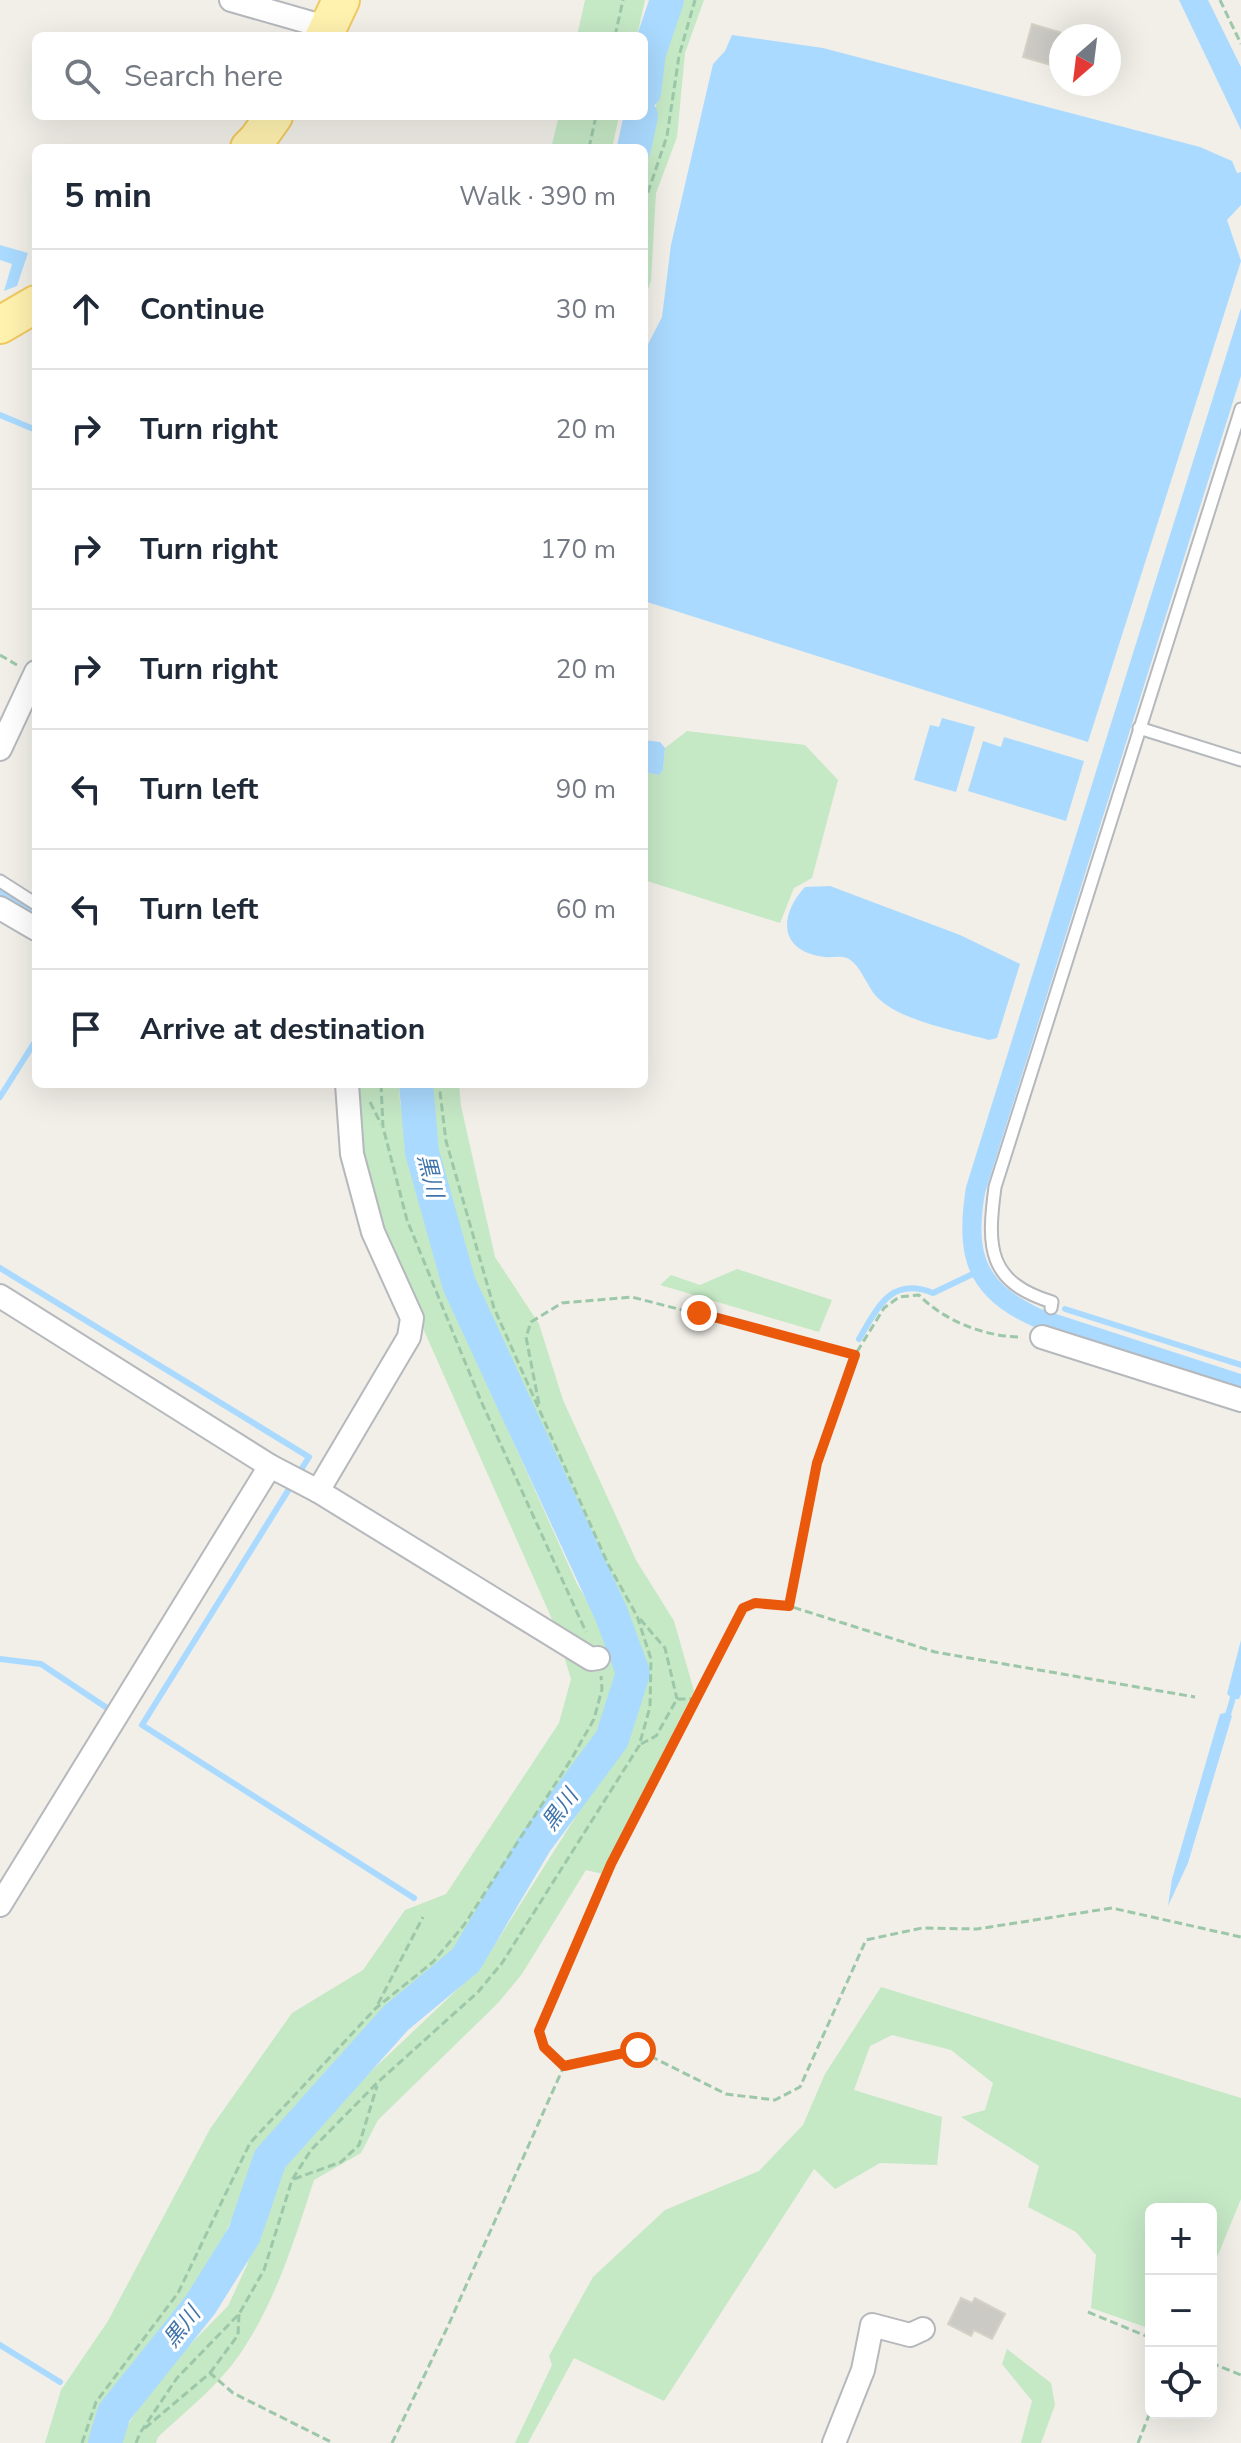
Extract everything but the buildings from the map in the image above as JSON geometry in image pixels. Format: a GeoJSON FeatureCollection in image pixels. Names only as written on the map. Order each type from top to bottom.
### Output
{"type":"FeatureCollection","features":[{"type":"Feature","properties":{"kind":"main road"},"geometry":{"type":"LineString","coordinates":[[0,325],[32,306]]}},
{"type":"Feature","properties":{"kind":"street"},"geometry":{"type":"LineString","coordinates":[[231,0],[331,21]]}},
{"type":"Feature","properties":{"kind":"street"},"geometry":{"type":"LineString","coordinates":[[0,749],[32,681]]}},
{"type":"Feature","properties":{"kind":"street"},"geometry":{"type":"LineString","coordinates":[[0,908],[32,927]]}},
{"type":"Feature","properties":{"kind":"street"},"geometry":{"type":"LineString","coordinates":[[303,1483],[409,1337],[412,1318],[369,1219],[352,1154],[357,1089]]}},
{"type":"Feature","properties":{"kind":"street"},"geometry":{"type":"LineString","coordinates":[[0,1296],[270,1466],[303,1483],[591,1659],[598,1658]]}},
{"type":"Feature","properties":{"kind":"street"},"geometry":{"type":"LineString","coordinates":[[1042,1337],[1241,1400]]}},
{"type":"Feature","properties":{"kind":"street"},"geometry":{"type":"LineString","coordinates":[[0,1905],[270,1466]]}},
{"type":"Feature","properties":{"kind":"street"},"geometry":{"type":"LineString","coordinates":[[834,2443],[863,2370],[872,2325],[910,2335],[923,2329]]}},
{"type":"Feature","properties":{"kind":"lane"},"geometry":{"type":"LineString","coordinates":[[1051,1308],[1052,1302],[1028,1294],[1010,1283],[997,1266],[989,1228],[995,1187],[1241,409]]}},
{"type":"Feature","properties":{"kind":"lane"},"geometry":{"type":"LineString","coordinates":[[1139,728],[1241,760]]}},
{"type":"Feature","properties":{"kind":"lane"},"geometry":{"type":"LineString","coordinates":[[0,881],[32,901]]}},
{"type":"Feature","properties":{"kind":"path"},"geometry":{"type":"LineString","coordinates":[[616,32],[623,0]]}},
{"type":"Feature","properties":{"kind":"path"},"geometry":{"type":"LineString","coordinates":[[648,192],[667,136],[679,56],[695,0]]}},
{"type":"Feature","properties":{"kind":"path"},"geometry":{"type":"LineString","coordinates":[[1220,0],[1241,44]]}},
{"type":"Feature","properties":{"kind":"path"},"geometry":{"type":"LineString","coordinates":[[590,144],[595,120]]}},
{"type":"Feature","properties":{"kind":"path"},"geometry":{"type":"LineString","coordinates":[[82,2443],[96,2402],[178,2293],[250,2143],[376,2008],[433,1962],[464,1925],[572,1758],[594,1719],[602,1689],[598,1658],[481,1401],[407,1220],[383,1127],[381,1088]]}},
{"type":"Feature","properties":{"kind":"path"},"geometry":{"type":"LineString","coordinates":[[136,2443],[177,2378],[239,2314],[264,2270],[292,2180],[311,2150],[378,2082],[478,1992],[502,1963],[639,1746],[650,1707],[651,1659],[637,1616],[608,1564],[494,1308],[446,1141],[439,1088]]}},
{"type":"Feature","properties":{"kind":"path"},"geometry":{"type":"LineString","coordinates":[[357,1089],[383,1127]]}},
{"type":"Feature","properties":{"kind":"path"},"geometry":{"type":"LineString","coordinates":[[789,1606],[817,1463],[855,1355],[884,1308],[899,1297],[919,1295],[930,1306],[976,1330],[1008,1337],[1042,1337]]}},
{"type":"Feature","properties":{"kind":"path"},"geometry":{"type":"LineString","coordinates":[[540,1411],[526,1337],[531,1322],[562,1303],[632,1297],[855,1355]]}},
{"type":"Feature","properties":{"kind":"path"},"geometry":{"type":"LineString","coordinates":[[564,2066],[544,2047],[539,2031],[611,1864],[743,1608],[755,1603],[789,1606],[935,1652],[1195,1697]]}},
{"type":"Feature","properties":{"kind":"path"},"geometry":{"type":"LineString","coordinates":[[637,1616],[665,1648],[677,1699],[656,1736],[639,1746]]}},
{"type":"Feature","properties":{"kind":"path"},"geometry":{"type":"LineString","coordinates":[[677,1699],[698,1699]]}},
{"type":"Feature","properties":{"kind":"path"},"geometry":{"type":"LineString","coordinates":[[564,2066],[638,2050],[726,2094],[775,2100],[800,2087],[866,1940],[922,1928],[977,1929],[1112,1908],[1241,1937]]}},
{"type":"Feature","properties":{"kind":"path"},"geometry":{"type":"LineString","coordinates":[[376,2008],[423,1917]]}},
{"type":"Feature","properties":{"kind":"path"},"geometry":{"type":"LineString","coordinates":[[392,2443],[564,2066]]}},
{"type":"Feature","properties":{"kind":"path"},"geometry":{"type":"LineString","coordinates":[[292,2180],[341,2162],[359,2145],[378,2082]]}},
{"type":"Feature","properties":{"kind":"path"},"geometry":{"type":"LineString","coordinates":[[1088,2312],[1145,2336]]}},
{"type":"Feature","properties":{"kind":"path"},"geometry":{"type":"LineString","coordinates":[[140,2433],[210,2373],[238,2335],[239,2314]]}},
{"type":"Feature","properties":{"kind":"path"},"geometry":{"type":"LineString","coordinates":[[1217,2365],[1241,2375]]}},
{"type":"Feature","properties":{"kind":"path"},"geometry":{"type":"LineString","coordinates":[[210,2373],[233,2393],[333,2443]]}},
{"type":"Feature","properties":{"kind":"path"},"geometry":{"type":"LineString","coordinates":[[1138,2443],[1147,2419]]}},
{"type":"Feature","properties":{"kind":"green space"},"geometry":{"type":"Polygon","coordinates":[[[585,0],[645,0],[638,32],[578,32],[585,0]]]}},
{"type":"Feature","properties":{"kind":"green space"},"geometry":{"type":"Polygon","coordinates":[[[684,0],[704,0],[685,53],[677,137],[656,193],[648,290],[648,152],[664,54],[684,0]]]}},
{"type":"Feature","properties":{"kind":"green space"},"geometry":{"type":"Polygon","coordinates":[[[558,120],[618,120],[613,144],[552,144],[558,120]]]}},
{"type":"Feature","properties":{"kind":"green space"},"geometry":{"type":"Polygon","coordinates":[[[687,731],[805,745],[838,780],[812,878],[794,888],[780,923],[648,881],[648,773],[659,775],[663,770],[665,748],[687,731]]]}},
{"type":"Feature","properties":{"kind":"green space"},"geometry":{"type":"Polygon","coordinates":[[[354,1088],[399,1088],[414,1174],[490,1390],[577,1584],[614,1647],[619,1688],[607,1728],[460,1955],[387,2020],[260,2154],[202,2287],[111,2407],[98,2443],[45,2443],[61,2390],[108,2321],[210,2129],[292,2013],[363,1970],[405,1910],[446,1894],[559,1723],[571,1679],[555,1626],[378,1232],[359,1154],[354,1088]]]}},
{"type":"Feature","properties":{"kind":"green space"},"geometry":{"type":"Polygon","coordinates":[[[425,1088],[459,1088],[495,1257],[539,1324],[563,1400],[636,1560],[674,1621],[694,1691],[603,1874],[586,1870],[522,1974],[498,2003],[378,2120],[361,2153],[314,2180],[274,2292],[253,2334],[231,2366],[158,2437],[156,2443],[120,2443],[123,2432],[163,2372],[228,2306],[247,2265],[274,2185],[303,2136],[480,1968],[630,1731],[640,1680],[631,1634],[606,1587],[484,1317],[432,1145],[425,1088]]]}},
{"type":"Feature","properties":{"kind":"green space"},"geometry":{"type":"Polygon","coordinates":[[[737,1269],[832,1300],[819,1332],[660,1285],[671,1275],[700,1285],[737,1269]]]}},
{"type":"Feature","properties":{"kind":"green space"},"geometry":{"type":"Polygon","coordinates":[[[881,1987],[1241,2098],[1241,2199],[1217,2257],[1217,2203],[1145,2203],[1145,2327],[1091,2308],[1096,2255],[1076,2232],[1028,2207],[1039,2166],[961,2117],[985,2110],[993,2083],[951,2050],[892,2035],[870,2046],[854,2090],[942,2117],[937,2165],[880,2163],[835,2189],[814,2169],[664,2401],[574,2358],[528,2443],[515,2443],[552,2365],[549,2356],[593,2277],[665,2210],[759,2171],[803,2125],[825,2074],[881,1987]]]}},
{"type":"Feature","properties":{"kind":"green space"},"geometry":{"type":"Polygon","coordinates":[[[1007,2349],[1051,2383],[1055,2405],[1041,2443],[1021,2443],[1032,2401],[1002,2364],[1007,2349]]]}},
{"type":"Feature","properties":{"kind":"water"},"geometry":{"type":"Polygon","coordinates":[[[1179,0],[1208,0],[1241,67],[1241,130],[1179,0]]]}},
{"type":"Feature","properties":{"kind":"water"},"geometry":{"type":"Polygon","coordinates":[[[732,35],[823,48],[1200,147],[1232,161],[1237,173],[1241,172],[1241,205],[1227,220],[1241,261],[1088,742],[648,602],[648,344],[662,317],[671,245],[713,64],[725,51],[732,35]]]}},
{"type":"Feature","properties":{"kind":"water"},"geometry":{"type":"Polygon","coordinates":[[[0,245],[28,253],[17,286],[4,291],[12,264],[0,260],[0,245]]]}},
{"type":"Feature","properties":{"kind":"water"},"geometry":{"type":"Polygon","coordinates":[[[1241,308],[1241,376],[985,1193],[982,1233],[988,1263],[1007,1288],[1022,1299],[1041,1309],[1241,1374],[1241,1393],[1034,1327],[1011,1315],[993,1302],[970,1272],[962,1234],[966,1187],[1241,308]]]}},
{"type":"Feature","properties":{"kind":"water"},"geometry":{"type":"Polygon","coordinates":[[[942,718],[975,727],[956,792],[914,780],[930,725],[939,727],[942,718]]]}},
{"type":"Feature","properties":{"kind":"water"},"geometry":{"type":"Polygon","coordinates":[[[1004,737],[1084,761],[1066,821],[968,791],[983,741],[1001,747],[1004,737]]]}},
{"type":"Feature","properties":{"kind":"water"},"geometry":{"type":"Polygon","coordinates":[[[648,740],[660,742],[665,748],[663,770],[659,775],[648,773],[648,740]]]}},
{"type":"Feature","properties":{"kind":"water"},"geometry":{"type":"Polygon","coordinates":[[[830,886],[960,935],[1020,964],[997,1038],[989,1040],[902,1013],[879,999],[849,959],[810,954],[799,948],[788,931],[790,909],[805,887],[830,886]]]}},
{"type":"Feature","properties":{"kind":"water"},"geometry":{"type":"Polygon","coordinates":[[[1241,1640],[1241,1694],[1239,1699],[1233,1699],[1227,1694],[1241,1640]]]}},
{"type":"Feature","properties":{"kind":"water"},"geometry":{"type":"Polygon","coordinates":[[[1228,1712],[1232,1716],[1188,1863],[1168,1906],[1172,1879],[1220,1714],[1228,1712]]]}},
{"type":"Feature","properties":{"kind":"waterway","name":"黒川"},"geometry":{"type":"LineString","coordinates":[[648,61],[667,0]]}},
{"type":"Feature","properties":{"kind":"waterway","name":"黒川"},"geometry":{"type":"LineString","coordinates":[[635,144],[640,120]]}},
{"type":"Feature","properties":{"kind":"waterway"},"geometry":{"type":"LineString","coordinates":[[0,415],[32,428]]}},
{"type":"Feature","properties":{"kind":"waterway"},"geometry":{"type":"LineString","coordinates":[[0,893],[32,913]]}},
{"type":"Feature","properties":{"kind":"waterway"},"geometry":{"type":"LineString","coordinates":[[0,1097],[32,1046]]}},
{"type":"Feature","properties":{"kind":"waterway","name":"黒川"},"geometry":{"type":"LineString","coordinates":[[105,2443],[114,2413],[201,2304],[244,2235],[270,2159],[396,2018],[466,1960],[535,1843],[612,1739],[633,1673],[611,1613],[459,1284],[422,1152],[416,1088]]}},
{"type":"Feature","properties":{"kind":"waterway"},"geometry":{"type":"LineString","coordinates":[[0,1268],[309,1457],[142,1725],[414,1898]]}},
{"type":"Feature","properties":{"kind":"waterway"},"geometry":{"type":"LineString","coordinates":[[859,1339],[880,1306],[896,1292],[919,1289],[933,1293],[979,1271]]}},
{"type":"Feature","properties":{"kind":"waterway"},"geometry":{"type":"LineString","coordinates":[[1065,1309],[1241,1365]]}},
{"type":"Feature","properties":{"kind":"waterway"},"geometry":{"type":"LineString","coordinates":[[0,1659],[41,1664],[110,1710]]}},
{"type":"Feature","properties":{"kind":"waterway"},"geometry":{"type":"LineString","coordinates":[[1227,1718],[1235,1691]]}},
{"type":"Feature","properties":{"kind":"waterway"},"geometry":{"type":"LineString","coordinates":[[0,2345],[60,2382]]}},
{"type":"Feature","properties":{"kind":"route"},"geometry":{"type":"LineString","coordinates":[[638,2050],[564,2066],[544,2047],[539,2031],[611,1864],[743,1608],[755,1603],[789,1606],[817,1463],[855,1355],[699,1313]]}}]}
